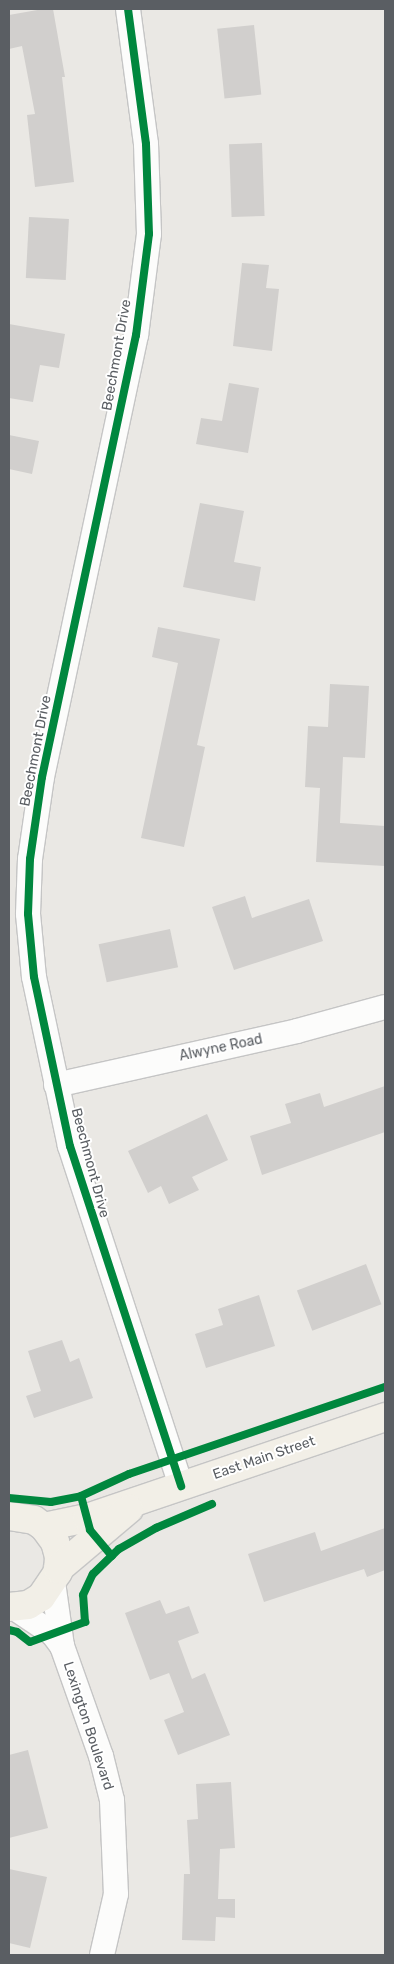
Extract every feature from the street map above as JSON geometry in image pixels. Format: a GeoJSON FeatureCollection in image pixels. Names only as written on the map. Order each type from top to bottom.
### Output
{"type":"FeatureCollection","features":[{"type":"Feature","properties":{"kind":"main road","name":"East Main Street"},"geometry":{"type":"LineString","coordinates":[[44,1527],[87,1518],[385,1417]]}},
{"type":"Feature","properties":{"kind":"main road","name":"East Main Street"},"geometry":{"type":"LineString","coordinates":[[11,1607],[28,1605],[41,1597],[55,1576],[142,1499]]}},
{"type":"Feature","properties":{"kind":"main road"},"geometry":{"type":"LineString","coordinates":[[9,1516],[34,1520],[44,1527],[55,1542],[55,1576]]}},
{"type":"Feature","properties":{"kind":"street","name":"Beechmont Drive"},"geometry":{"type":"LineString","coordinates":[[128,9],[146,144],[149,234],[136,335],[42,777],[30,858],[28,914],[34,978],[56,1085],[95,1230],[181,1486]]}},
{"type":"Feature","properties":{"kind":"street","name":"Alwyne Road"},"geometry":{"type":"LineString","coordinates":[[56,1085],[297,1031],[385,1007]]}},
{"type":"Feature","properties":{"kind":"street","name":"Lexington Boulevard"},"geometry":{"type":"LineString","coordinates":[[55,1576],[62,1646],[101,1756],[112,1800],[116,1894],[102,1955]]}},
{"type":"Feature","properties":{"kind":"street","name":"Lexington Boulevard"},"geometry":{"type":"LineString","coordinates":[[11,1607],[53,1634],[62,1646]]}},
{"type":"Feature","properties":{"kind":"building"},"geometry":{"type":"Polygon","coordinates":[[[53,9],[65,77],[62,77],[74,182],[35,187],[27,115],[35,114],[22,46],[9,49],[9,15],[53,9]]]}},
{"type":"Feature","properties":{"kind":"building"},"geometry":{"type":"Polygon","coordinates":[[[254,25],[261,95],[225,98],[217,29],[254,25]]]}},
{"type":"Feature","properties":{"kind":"building"},"geometry":{"type":"Polygon","coordinates":[[[262,143],[265,216],[232,217],[229,144],[262,143]]]}},
{"type":"Feature","properties":{"kind":"building"},"geometry":{"type":"Polygon","coordinates":[[[29,217],[69,219],[66,280],[26,278],[29,217]]]}},
{"type":"Feature","properties":{"kind":"building"},"geometry":{"type":"Polygon","coordinates":[[[242,263],[269,265],[266,288],[279,289],[272,351],[233,346],[242,263]]]}},
{"type":"Feature","properties":{"kind":"building"},"geometry":{"type":"Polygon","coordinates":[[[9,324],[65,334],[59,368],[40,365],[33,402],[9,398],[9,324]]]}},
{"type":"Feature","properties":{"kind":"building"},"geometry":{"type":"Polygon","coordinates":[[[229,383],[259,388],[248,453],[196,444],[201,418],[222,421],[229,383]]]}},
{"type":"Feature","properties":{"kind":"building"},"geometry":{"type":"Polygon","coordinates":[[[9,435],[39,441],[32,474],[9,469],[9,435]]]}},
{"type":"Feature","properties":{"kind":"building"},"geometry":{"type":"Polygon","coordinates":[[[200,503],[244,511],[234,562],[261,567],[255,601],[183,587],[200,503]]]}},
{"type":"Feature","properties":{"kind":"building"},"geometry":{"type":"Polygon","coordinates":[[[158,627],[220,639],[197,745],[205,747],[184,847],[141,838],[178,663],[152,657],[158,627]]]}},
{"type":"Feature","properties":{"kind":"building"},"geometry":{"type":"Polygon","coordinates":[[[330,684],[369,686],[365,758],[343,757],[340,823],[385,826],[385,866],[316,862],[320,788],[305,787],[308,726],[328,727],[330,684]]]}},
{"type":"Feature","properties":{"kind":"building"},"geometry":{"type":"Polygon","coordinates":[[[245,896],[252,918],[309,899],[323,941],[234,970],[212,907],[245,896]]]}},
{"type":"Feature","properties":{"kind":"building"},"geometry":{"type":"Polygon","coordinates":[[[170,929],[178,967],[107,982],[99,944],[170,929]]]}},
{"type":"Feature","properties":{"kind":"building"},"geometry":{"type":"Polygon","coordinates":[[[385,1086],[385,1132],[262,1175],[250,1136],[291,1123],[285,1104],[320,1093],[324,1107],[385,1086]]]}},
{"type":"Feature","properties":{"kind":"building"},"geometry":{"type":"Polygon","coordinates":[[[207,1114],[228,1160],[192,1177],[199,1190],[169,1204],[161,1186],[148,1193],[128,1151],[207,1114]]]}},
{"type":"Feature","properties":{"kind":"building"},"geometry":{"type":"Polygon","coordinates":[[[366,1264],[381,1304],[312,1331],[297,1291],[366,1264]]]}},
{"type":"Feature","properties":{"kind":"building"},"geometry":{"type":"Polygon","coordinates":[[[259,1295],[275,1346],[206,1368],[195,1334],[223,1325],[218,1309],[259,1295]]]}},
{"type":"Feature","properties":{"kind":"building"},"geometry":{"type":"Polygon","coordinates":[[[62,1340],[70,1362],[79,1358],[93,1398],[34,1418],[26,1396],[41,1391],[28,1351],[62,1340]]]}},
{"type":"Feature","properties":{"kind":"building"},"geometry":{"type":"Polygon","coordinates":[[[385,1528],[385,1570],[367,1577],[364,1569],[264,1602],[248,1554],[315,1532],[321,1551],[385,1528]]]}},
{"type":"Feature","properties":{"kind":"building"},"geometry":{"type":"Polygon","coordinates":[[[160,1600],[166,1614],[189,1606],[199,1633],[178,1641],[192,1679],[205,1673],[230,1735],[178,1755],[164,1720],[184,1712],[169,1673],[150,1680],[125,1613],[160,1600]]]}},
{"type":"Feature","properties":{"kind":"building"},"geometry":{"type":"Polygon","coordinates":[[[28,1750],[48,1828],[9,1838],[9,1755],[28,1750]]]}},
{"type":"Feature","properties":{"kind":"building"},"geometry":{"type":"Polygon","coordinates":[[[231,1782],[235,1848],[220,1849],[218,1899],[235,1899],[235,1918],[216,1917],[215,1941],[182,1940],[184,1874],[190,1874],[187,1820],[198,1819],[196,1784],[231,1782]]]}},
{"type":"Feature","properties":{"kind":"building"},"geometry":{"type":"Polygon","coordinates":[[[9,1869],[47,1877],[30,1948],[9,1943],[9,1869]]]}},
{"type":"Feature","properties":{"kind":"cycle path"},"geometry":{"type":"LineString","coordinates":[[128,9],[146,144],[149,234],[136,335],[42,777],[30,859],[28,914],[34,977],[70,1146],[181,1486]]}},
{"type":"Feature","properties":{"kind":"cycle path"},"geometry":{"type":"LineString","coordinates":[[9,1498],[51,1502],[81,1496],[129,1474],[385,1387]]}},
{"type":"Feature","properties":{"kind":"cycle path"},"geometry":{"type":"LineString","coordinates":[[81,1496],[90,1530],[112,1556]]}},
{"type":"Feature","properties":{"kind":"cycle path"},"geometry":{"type":"LineString","coordinates":[[9,1630],[17,1632],[30,1642],[85,1622],[83,1595],[93,1574],[119,1549],[156,1528],[212,1504]]}}]}
